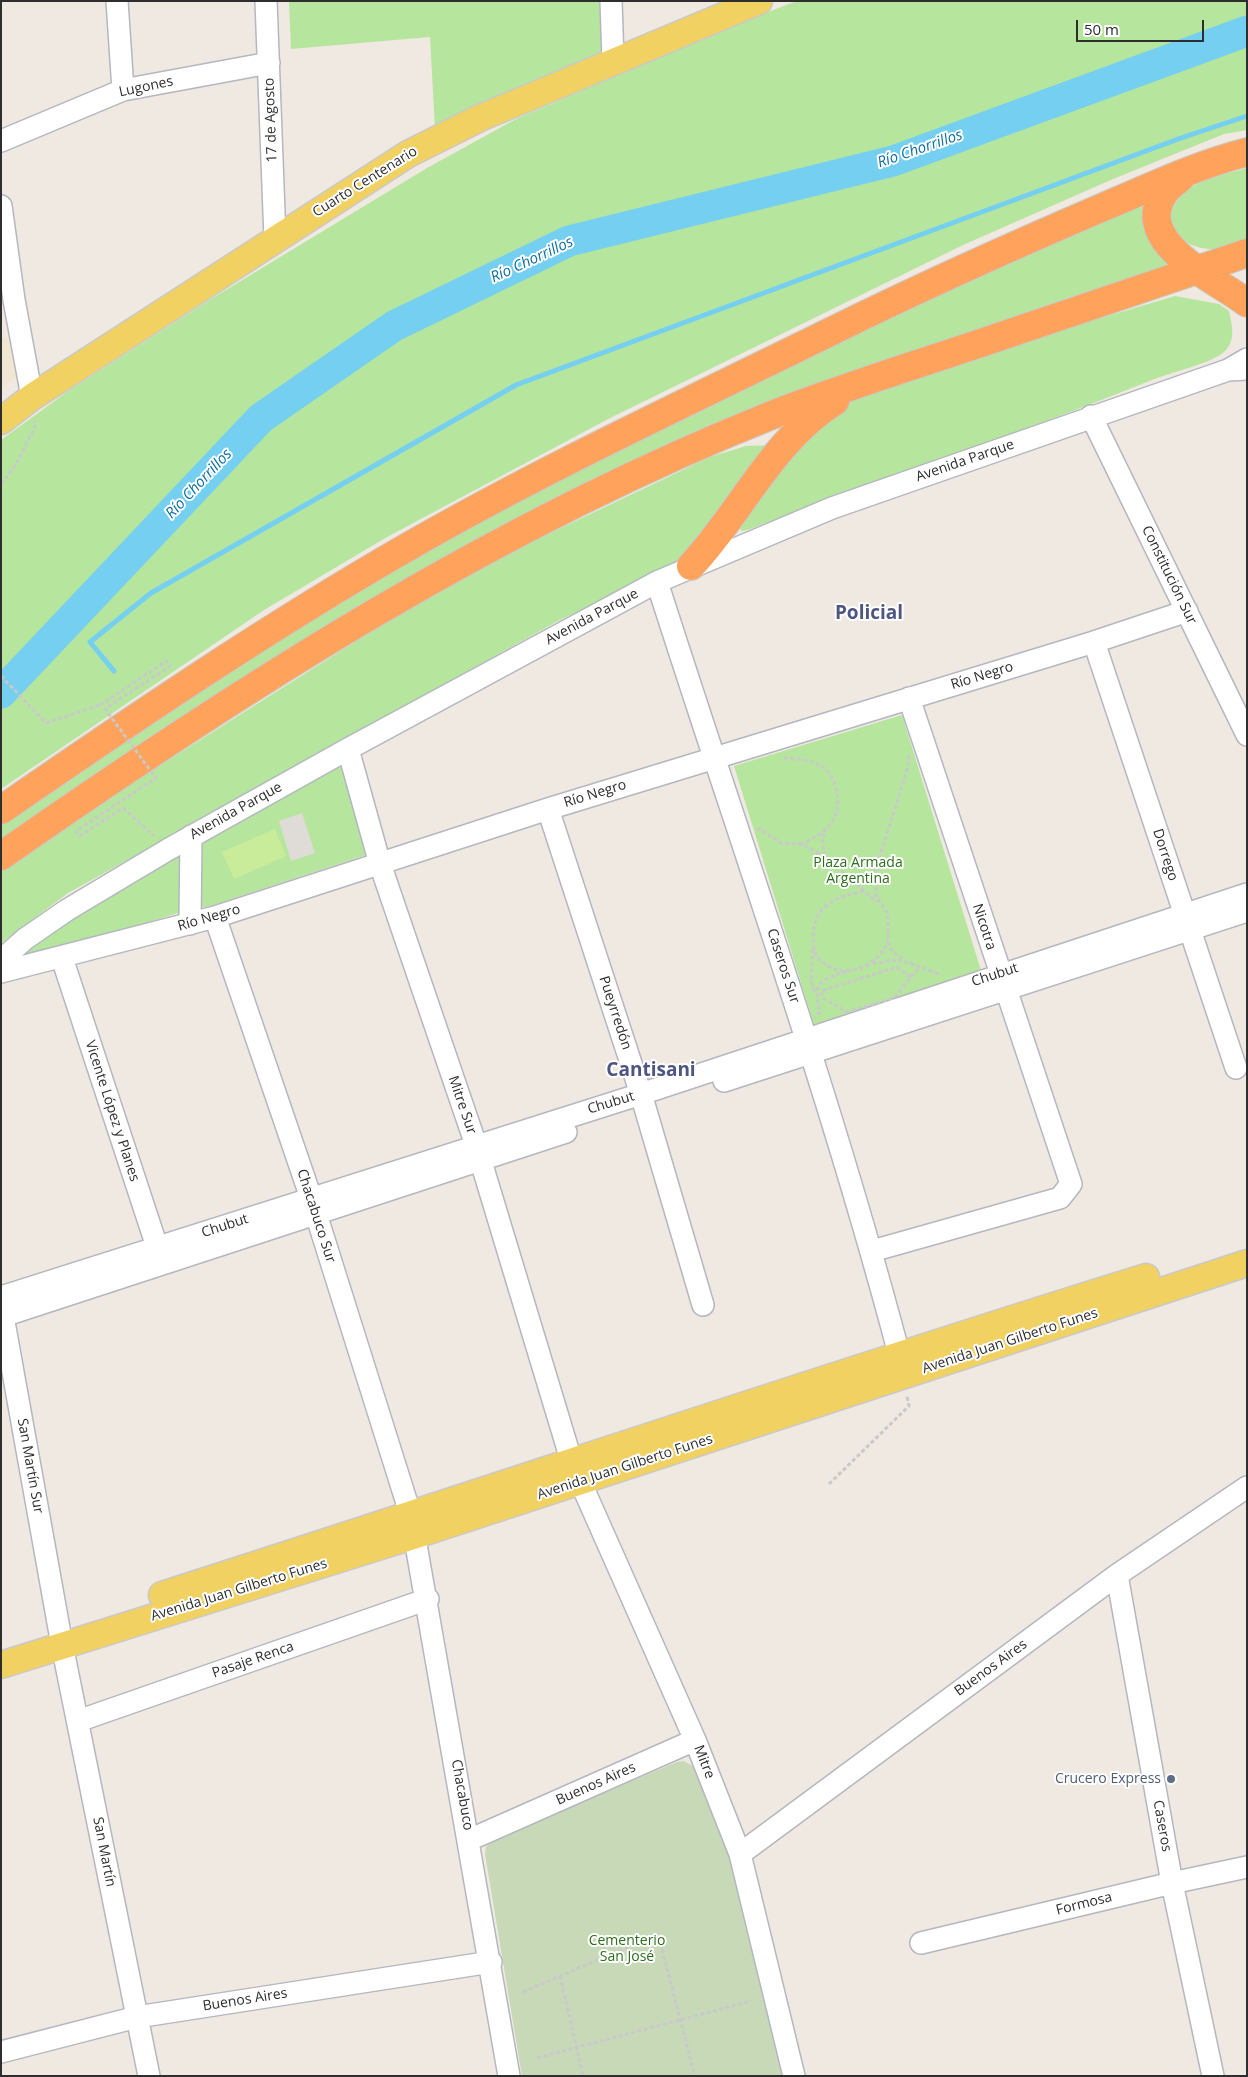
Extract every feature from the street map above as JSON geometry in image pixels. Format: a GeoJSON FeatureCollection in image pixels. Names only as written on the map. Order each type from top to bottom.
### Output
{"type":"FeatureCollection","features":[{"type":"Feature","properties":{"kind":"highway"},"geometry":{"type":"LineString","coordinates":[[1,810],[264,634],[416,542],[587,452],[891,302],[1019,243],[1188,171],[1247,152]]}},
{"type":"Feature","properties":{"kind":"highway"},"geometry":{"type":"LineString","coordinates":[[1188,171],[1164,192],[1158,206],[1157,221],[1161,237],[1172,251],[1247,303]]}},
{"type":"Feature","properties":{"kind":"highway"},"geometry":{"type":"LineString","coordinates":[[1,856],[131,766],[259,683],[380,608],[504,539],[646,471],[776,414],[866,381],[1247,253]]}},
{"type":"Feature","properties":{"kind":"highway"},"geometry":{"type":"LineString","coordinates":[[691,566],[706,550],[779,453],[816,412],[866,381]]}},
{"type":"Feature","properties":{"kind":"main road","name":"Cuarto Centenario"},"geometry":{"type":"LineString","coordinates":[[1,421],[32,397],[408,154],[480,118],[614,60],[759,1]]}},
{"type":"Feature","properties":{"kind":"main road","name":"Avenida Juan Gilberto Funes"},"geometry":{"type":"LineString","coordinates":[[1,1665],[61,1637],[414,1525],[902,1365],[1247,1246]]}},
{"type":"Feature","properties":{"kind":"main road","name":"Avenida Juan Gilberto Funes"},"geometry":{"type":"LineString","coordinates":[[902,1365],[1247,1263]]}},
{"type":"Feature","properties":{"kind":"main road","name":"Avenida Juan Gilberto Funes"},"geometry":{"type":"LineString","coordinates":[[1,1647],[61,1637]]}},
{"type":"Feature","properties":{"kind":"street"},"geometry":{"type":"LineString","coordinates":[[117,1],[123,90]]}},
{"type":"Feature","properties":{"kind":"street","name":"17 de Agosto"},"geometry":{"type":"LineString","coordinates":[[266,1],[275,239]]}},
{"type":"Feature","properties":{"kind":"street"},"geometry":{"type":"LineString","coordinates":[[611,1],[614,60]]}},
{"type":"Feature","properties":{"kind":"street","name":"Lugones"},"geometry":{"type":"LineString","coordinates":[[1,141],[123,90],[269,63]]}},
{"type":"Feature","properties":{"kind":"street"},"geometry":{"type":"LineString","coordinates":[[1,206],[8,302],[32,397]]}},
{"type":"Feature","properties":{"kind":"street","name":"Avenida Parque"},"geometry":{"type":"LineString","coordinates":[[1,960],[25,939],[67,910],[191,836],[657,582],[832,508],[1091,416],[1238,369],[1247,359]]}},
{"type":"Feature","properties":{"kind":"street","name":"Constitución Sur"},"geometry":{"type":"LineString","coordinates":[[1091,416],[1247,735]]}},
{"type":"Feature","properties":{"kind":"street","name":"Caseros Sur"},"geometry":{"type":"LineString","coordinates":[[657,582],[713,758],[806,1037],[872,1252],[902,1365]]}},
{"type":"Feature","properties":{"kind":"street","name":"Río Negro"},"geometry":{"type":"LineString","coordinates":[[1,972],[62,958],[215,917],[548,809],[1094,642],[1187,611]]}},
{"type":"Feature","properties":{"kind":"street","name":"Dorrego"},"geometry":{"type":"LineString","coordinates":[[1094,642],[1236,1068]]}},
{"type":"Feature","properties":{"kind":"street","name":"Nicotra"},"geometry":{"type":"LineString","coordinates":[[872,1252],[1060,1198],[1071,1184],[1002,982],[909,698]]}},
{"type":"Feature","properties":{"kind":"street","name":"Mitre Sur"},"geometry":{"type":"LineString","coordinates":[[348,749],[380,864],[478,1153],[576,1472]]}},
{"type":"Feature","properties":{"kind":"street","name":"Pueyrredón"},"geometry":{"type":"LineString","coordinates":[[548,809],[643,1100],[703,1305]]}},
{"type":"Feature","properties":{"kind":"street"},"geometry":{"type":"LineString","coordinates":[[190,924],[191,836]]}},
{"type":"Feature","properties":{"kind":"street","name":"Chubut"},"geometry":{"type":"LineString","coordinates":[[806,1037],[1002,982],[1187,922],[1247,894]]}},
{"type":"Feature","properties":{"kind":"street","name":"Chubut"},"geometry":{"type":"LineString","coordinates":[[1187,922],[1247,911]]}},
{"type":"Feature","properties":{"kind":"street","name":"Chacabuco Sur"},"geometry":{"type":"LineString","coordinates":[[215,917],[313,1206],[414,1525]]}},
{"type":"Feature","properties":{"kind":"street","name":"Vicente López y Planes"},"geometry":{"type":"LineString","coordinates":[[62,958],[160,1256]]}},
{"type":"Feature","properties":{"kind":"street","name":"Chubut"},"geometry":{"type":"LineString","coordinates":[[2,1306],[643,1100],[806,1037],[969,984],[1002,982]]}},
{"type":"Feature","properties":{"kind":"street","name":"San Martín Sur"},"geometry":{"type":"LineString","coordinates":[[2,1306],[61,1637]]}},
{"type":"Feature","properties":{"kind":"street","name":"Mitre"},"geometry":{"type":"LineString","coordinates":[[576,1472],[695,1740],[740,1854],[794,2076]]}},
{"type":"Feature","properties":{"kind":"street","name":"Buenos Aires"},"geometry":{"type":"LineString","coordinates":[[740,1854],[1117,1575],[1247,1487]]}},
{"type":"Feature","properties":{"kind":"street","name":"Chacabuco"},"geometry":{"type":"LineString","coordinates":[[414,1525],[470,1840],[509,2076]]}},
{"type":"Feature","properties":{"kind":"street","name":"Caseros"},"geometry":{"type":"LineString","coordinates":[[1117,1575],[1172,1883],[1213,2076]]}},
{"type":"Feature","properties":{"kind":"street","name":"Pasaje Renca"},"geometry":{"type":"LineString","coordinates":[[78,1721],[428,1599]]}},
{"type":"Feature","properties":{"kind":"street","name":"San Martín"},"geometry":{"type":"LineString","coordinates":[[61,1637],[149,2076]]}},
{"type":"Feature","properties":{"kind":"street","name":"Buenos Aires"},"geometry":{"type":"LineString","coordinates":[[470,1840],[695,1740]]}},
{"type":"Feature","properties":{"kind":"street","name":"Formosa"},"geometry":{"type":"LineString","coordinates":[[921,1943],[1247,1867]]}},
{"type":"Feature","properties":{"kind":"street","name":"Buenos Aires"},"geometry":{"type":"LineString","coordinates":[[1,2052],[137,2017],[491,1962]]}},
{"type":"Feature","properties":{"kind":"path"},"geometry":{"type":"LineString","coordinates":[[1,484],[16,466],[35,427],[32,397]]}},
{"type":"Feature","properties":{"kind":"path"},"geometry":{"type":"LineString","coordinates":[[1,676],[46,723],[100,705],[166,661],[170,666],[105,709],[156,778],[76,831],[80,836],[123,808],[169,849]]}},
{"type":"Feature","properties":{"kind":"path"},"geometry":{"type":"LineString","coordinates":[[739,835],[760,829],[780,843],[801,844],[814,839],[826,830],[836,818],[839,803],[836,787],[829,772],[814,762],[784,758],[778,738]]}},
{"type":"Feature","properties":{"kind":"path"},"geometry":{"type":"LineString","coordinates":[[926,750],[907,756],[907,770],[876,870],[876,896],[888,914],[888,941],[892,951],[904,961],[919,968],[969,984]]}},
{"type":"Feature","properties":{"kind":"path"},"geometry":{"type":"LineString","coordinates":[[826,830],[822,846],[826,857]]}},
{"type":"Feature","properties":{"kind":"path"},"geometry":{"type":"LineString","coordinates":[[801,844],[826,857],[880,904]]}},
{"type":"Feature","properties":{"kind":"path"},"geometry":{"type":"LineString","coordinates":[[848,877],[863,879],[870,876],[876,870]]}},
{"type":"Feature","properties":{"kind":"path"},"geometry":{"type":"LineString","coordinates":[[806,1037],[820,1013],[811,980],[813,927],[819,910],[837,899],[864,891]]}},
{"type":"Feature","properties":{"kind":"path"},"geometry":{"type":"LineString","coordinates":[[813,945],[818,958],[830,967],[849,970],[860,969],[878,960],[888,941]]}},
{"type":"Feature","properties":{"kind":"path"},"geometry":{"type":"LineString","coordinates":[[868,965],[891,960],[904,961]]}},
{"type":"Feature","properties":{"kind":"path"},"geometry":{"type":"LineString","coordinates":[[874,964],[882,972]]}},
{"type":"Feature","properties":{"kind":"path"},"geometry":{"type":"LineString","coordinates":[[911,977],[897,967],[821,991],[823,998],[846,1012],[894,998],[919,968]]}},
{"type":"Feature","properties":{"kind":"path"},"geometry":{"type":"LineString","coordinates":[[860,969],[863,978]]}},
{"type":"Feature","properties":{"kind":"path"},"geometry":{"type":"LineString","coordinates":[[815,994],[818,985],[827,977],[849,970]]}},
{"type":"Feature","properties":{"kind":"path"},"geometry":{"type":"LineString","coordinates":[[842,984],[844,972]]}},
{"type":"Feature","properties":{"kind":"path"},"geometry":{"type":"LineString","coordinates":[[816,1000],[823,998]]}},
{"type":"Feature","properties":{"kind":"path"},"geometry":{"type":"LineString","coordinates":[[829,1484],[909,1406],[902,1365]]}},
{"type":"Feature","properties":{"kind":"path"},"geometry":{"type":"LineString","coordinates":[[523,1992],[658,1934],[695,2076]]}},
{"type":"Feature","properties":{"kind":"path"},"geometry":{"type":"LineString","coordinates":[[560,1976],[583,2076]]}},
{"type":"Feature","properties":{"kind":"path"},"geometry":{"type":"LineString","coordinates":[[537,2058],[750,2001]]}},
{"type":"Feature","properties":{"kind":"shaded area"},"geometry":{"type":"Polygon","coordinates":[[[1,336],[14,342],[19,365],[16,378],[1,389],[1,336]]]}},
{"type":"Feature","properties":{"kind":"shaded area"},"geometry":{"type":"Polygon","coordinates":[[[302,813],[315,853],[291,861],[279,821],[302,813]]]}},
{"type":"Feature","properties":{"kind":"green space"},"geometry":{"type":"Polygon","coordinates":[[[289,1],[603,1],[610,54],[435,129],[430,37],[291,49],[289,1]]]}},
{"type":"Feature","properties":{"kind":"green space"},"geometry":{"type":"Polygon","coordinates":[[[797,1],[1247,1],[1247,130],[1224,134],[1113,179],[963,245],[610,418],[387,537],[264,610],[1,789],[1,440],[71,389],[211,299],[427,168],[516,119],[736,24],[797,1]]]}},
{"type":"Feature","properties":{"kind":"green space"},"geometry":{"type":"Polygon","coordinates":[[[1247,168],[1247,240],[1224,248],[1210,249],[1187,243],[1178,236],[1172,229],[1170,210],[1175,201],[1185,191],[1223,174],[1247,168]]]}},
{"type":"Feature","properties":{"kind":"green space"},"geometry":{"type":"Polygon","coordinates":[[[1150,199],[1173,265],[689,442],[1,846],[1,821],[384,569],[892,310],[1150,199]]]}},
{"type":"Feature","properties":{"kind":"green space"},"geometry":{"type":"Polygon","coordinates":[[[1175,296],[1219,304],[1229,311],[1232,327],[1231,342],[1219,356],[750,529],[742,531],[738,527],[820,416],[863,394],[1047,334],[1175,296]]]}},
{"type":"Feature","properties":{"kind":"green space"},"geometry":{"type":"Polygon","coordinates":[[[772,445],[693,556],[556,622],[68,893],[1,943],[1,869],[50,835],[388,621],[519,548],[710,457],[746,446],[772,445]]]}},
{"type":"Feature","properties":{"kind":"green space","name":"Plaza Armada Argentina"},"geometry":{"type":"Polygon","coordinates":[[[902,715],[983,977],[815,1028],[734,766],[902,715]]]}},
{"type":"Feature","properties":{"kind":"green space"},"geometry":{"type":"Polygon","coordinates":[[[345,763],[369,854],[207,907],[202,907],[197,902],[199,850],[207,839],[345,763]]]}},
{"type":"Feature","properties":{"kind":"green space"},"geometry":{"type":"Polygon","coordinates":[[[275,829],[286,856],[234,879],[222,852],[275,829]]]}},
{"type":"Feature","properties":{"kind":"green space"},"geometry":{"type":"Polygon","coordinates":[[[183,852],[181,912],[49,954],[30,956],[27,952],[28,948],[70,915],[183,852]]]}},
{"type":"Feature","properties":{"kind":"green space","name":"Cementerio San José"},"geometry":{"type":"Polygon","coordinates":[[[684,1761],[694,1767],[733,1857],[787,2076],[522,2076],[485,1854],[486,1847],[495,1839],[677,1762],[684,1761]]]}},
{"type":"Feature","properties":{"kind":"waterway","name":"Río Chorrillos"},"geometry":{"type":"LineString","coordinates":[[1,693],[261,418],[394,326],[569,241],[893,161],[1247,31]]}},
{"type":"Feature","properties":{"kind":"waterway"},"geometry":{"type":"LineString","coordinates":[[114,671],[90,642],[151,593],[516,385],[1181,138],[1247,116]]}},
{"type":"Feature","properties":{"kind":"place","name":"Crucero Express"},"geometry":{"type":"Point","coordinates":[1171,1779]}},
{"type":"Feature","properties":{"kind":"district","name":"Policial"},"geometry":{"type":"Point","coordinates":[869,614]}},
{"type":"Feature","properties":{"kind":"district","name":"Cantisani"},"geometry":{"type":"Point","coordinates":[651,1071]}}]}
